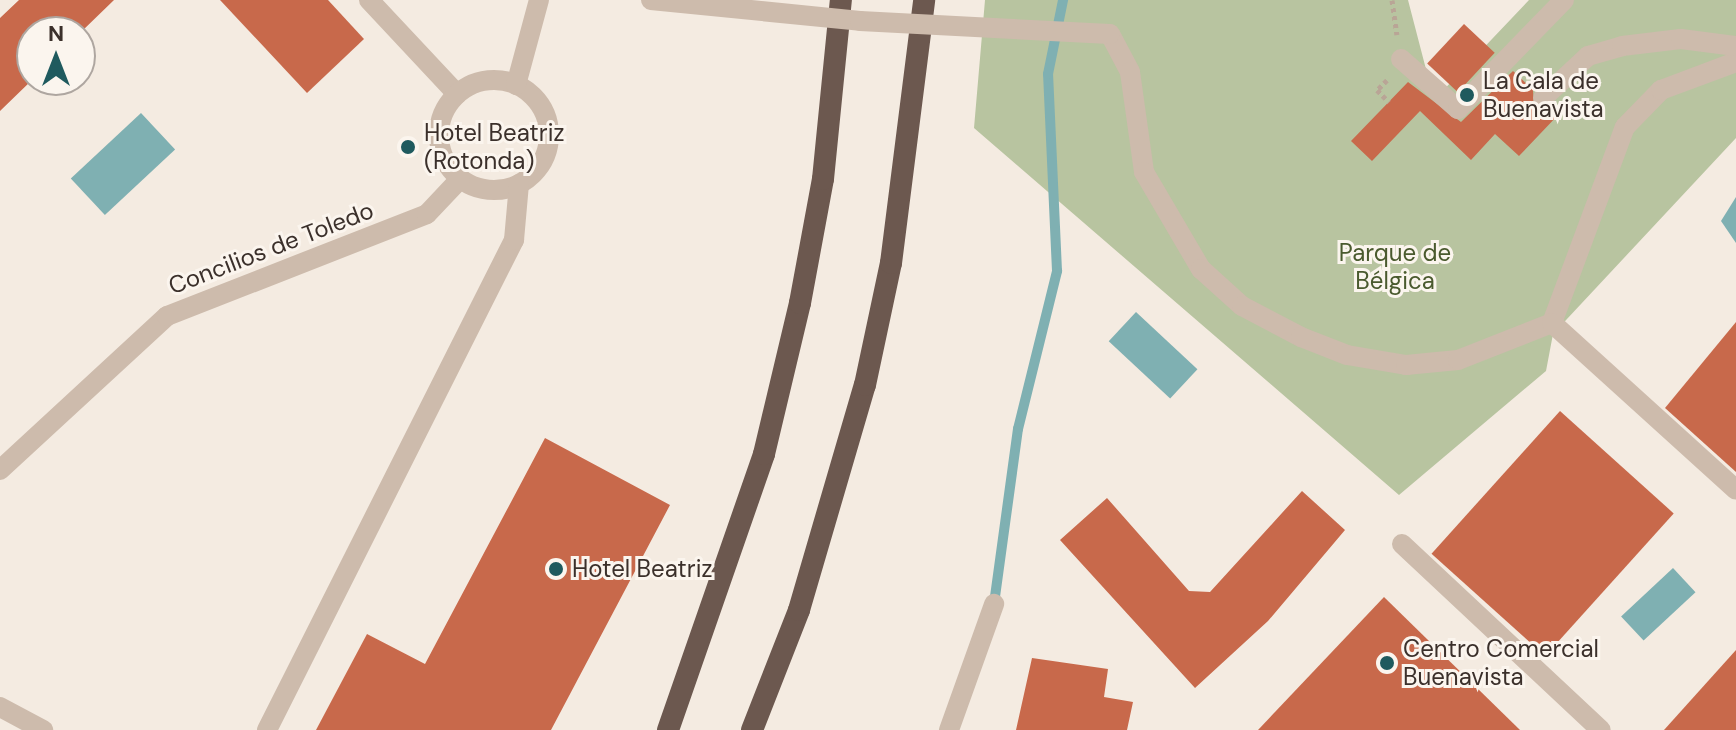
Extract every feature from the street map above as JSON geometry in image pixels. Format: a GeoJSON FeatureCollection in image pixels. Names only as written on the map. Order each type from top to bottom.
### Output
{"type":"FeatureCollection","features":[{"type":"Feature","properties":{"kind":"highway"},"geometry":{"type":"LineString","coordinates":[[668,730],[764,454],[800,303],[823,179],[841,0]]}},
{"type":"Feature","properties":{"kind":"highway"},"geometry":{"type":"LineString","coordinates":[[752,730],[799,610],[865,385],[891,263],[924,0]]}},
{"type":"Feature","properties":{"kind":"street"},"geometry":{"type":"LineString","coordinates":[[369,0],[457,94]]}},
{"type":"Feature","properties":{"kind":"street"},"geometry":{"type":"LineString","coordinates":[[516,85],[539,0]]}},
{"type":"Feature","properties":{"kind":"street"},"geometry":{"type":"LineString","coordinates":[[651,0],[860,21],[1110,34],[1130,72],[1144,172],[1201,269],[1242,306],[1347,355],[1406,365],[1458,360],[1552,323],[1625,127],[1661,90],[1736,62]]}},
{"type":"Feature","properties":{"kind":"street"},"geometry":{"type":"LineString","coordinates":[[1401,59],[1458,109],[1564,0]]}},
{"type":"Feature","properties":{"kind":"street"},"geometry":{"type":"LineString","coordinates":[[1543,98],[1588,56],[1622,46],[1681,39],[1736,46]]}},
{"type":"Feature","properties":{"kind":"street"},"geometry":{"type":"LineString","coordinates":[[485,81],[516,85],[542,108],[549,142],[533,174],[519,184],[489,190],[460,179],[440,149],[439,129],[457,94],[485,81]]}},
{"type":"Feature","properties":{"kind":"street","name":"Concilios de Toledo"},"geometry":{"type":"LineString","coordinates":[[0,470],[167,316],[427,214],[460,179]]}},
{"type":"Feature","properties":{"kind":"street"},"geometry":{"type":"LineString","coordinates":[[267,730],[514,240],[519,184]]}},
{"type":"Feature","properties":{"kind":"street"},"geometry":{"type":"LineString","coordinates":[[1552,323],[1736,490]]}},
{"type":"Feature","properties":{"kind":"street"},"geometry":{"type":"LineString","coordinates":[[1402,544],[1601,730]]}},
{"type":"Feature","properties":{"kind":"street"},"geometry":{"type":"LineString","coordinates":[[949,730],[994,604]]}},
{"type":"Feature","properties":{"kind":"street"},"geometry":{"type":"LineString","coordinates":[[0,707],[43,730]]}},
{"type":"Feature","properties":{"kind":"path"},"geometry":{"type":"LineString","coordinates":[[1392,0],[1401,59]]}},
{"type":"Feature","properties":{"kind":"green space","name":"Parque de Bélgica"},"geometry":{"type":"Polygon","coordinates":[[[985,0],[1408,0],[1434,100],[1529,0],[1736,0],[1736,138],[1553,334],[1546,371],[1399,495],[974,128],[985,0]]]}},
{"type":"Feature","properties":{"kind":"water"},"geometry":{"type":"Polygon","coordinates":[[[141,113],[175,150],[105,215],[71,178],[141,113]]]}},
{"type":"Feature","properties":{"kind":"water"},"geometry":{"type":"Polygon","coordinates":[[[1736,197],[1736,243],[1721,221],[1736,197]]]}},
{"type":"Feature","properties":{"kind":"water"},"geometry":{"type":"Polygon","coordinates":[[[1136,312],[1197,369],[1170,399],[1109,341],[1136,312]]]}},
{"type":"Feature","properties":{"kind":"water"},"geometry":{"type":"Polygon","coordinates":[[[1673,568],[1696,592],[1644,641],[1621,616],[1673,568]]]}},
{"type":"Feature","properties":{"kind":"building"},"geometry":{"type":"Polygon","coordinates":[[[19,0],[114,0],[96,17],[16,16],[16,96],[0,111],[0,18],[19,0]]]}},
{"type":"Feature","properties":{"kind":"building"},"geometry":{"type":"Polygon","coordinates":[[[220,0],[328,0],[364,39],[307,93],[220,0]]]}},
{"type":"Feature","properties":{"kind":"building"},"geometry":{"type":"Polygon","coordinates":[[[1464,24],[1495,53],[1458,92],[1427,63],[1464,24]]]}},
{"type":"Feature","properties":{"kind":"building"},"geometry":{"type":"Polygon","coordinates":[[[1513,71],[1533,90],[1534,107],[1559,114],[1519,156],[1495,134],[1471,160],[1420,111],[1372,161],[1351,141],[1408,82],[1461,122],[1513,71]]]}},
{"type":"Feature","properties":{"kind":"building"},"geometry":{"type":"Polygon","coordinates":[[[1736,322],[1736,472],[1665,408],[1736,322]]]}},
{"type":"Feature","properties":{"kind":"building"},"geometry":{"type":"Polygon","coordinates":[[[1560,411],[1674,513],[1545,656],[1432,554],[1560,411]]]}},
{"type":"Feature","properties":{"kind":"building","name":"Hotel Beatriz"},"geometry":{"type":"Polygon","coordinates":[[[545,438],[670,505],[551,730],[316,730],[367,634],[425,664],[545,438]]]}},
{"type":"Feature","properties":{"kind":"building"},"geometry":{"type":"Polygon","coordinates":[[[1302,491],[1345,530],[1268,621],[1195,688],[1060,540],[1107,498],[1189,591],[1210,592],[1302,491]]]}},
{"type":"Feature","properties":{"kind":"building","name":"Centro Comercial Buenavista"},"geometry":{"type":"Polygon","coordinates":[[[1384,597],[1520,730],[1258,730],[1384,597]]]}},
{"type":"Feature","properties":{"kind":"building"},"geometry":{"type":"Polygon","coordinates":[[[1736,650],[1736,730],[1664,730],[1736,650]]]}},
{"type":"Feature","properties":{"kind":"building"},"geometry":{"type":"Polygon","coordinates":[[[1032,658],[1108,669],[1104,697],[1133,702],[1127,730],[1016,730],[1032,658]]]}},
{"type":"Feature","properties":{"kind":"waterway"},"geometry":{"type":"LineString","coordinates":[[994,604],[1018,429],[1057,271],[1048,74],[1063,0]]}},
{"type":"Feature","properties":{"kind":"place","name":"La Cala de Buenavista"},"geometry":{"type":"Point","coordinates":[1467,95]}},
{"type":"Feature","properties":{"kind":"place","name":"Hotel Beatriz (Rotonda)"},"geometry":{"type":"Point","coordinates":[408,147]}},
{"type":"Feature","properties":{"kind":"place","name":"Hotel Beatriz"},"geometry":{"type":"Point","coordinates":[556,569]}},
{"type":"Feature","properties":{"kind":"place","name":"Centro Comercial Buenavista"},"geometry":{"type":"Point","coordinates":[1387,663]}}]}
